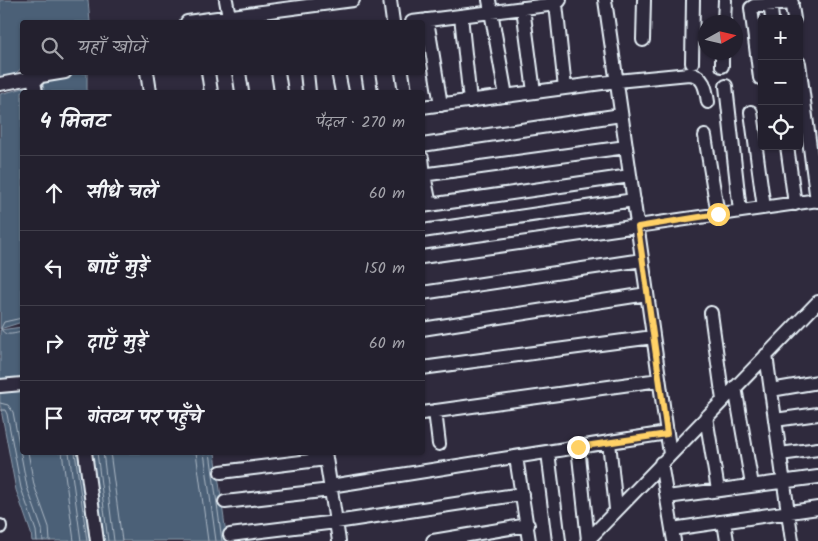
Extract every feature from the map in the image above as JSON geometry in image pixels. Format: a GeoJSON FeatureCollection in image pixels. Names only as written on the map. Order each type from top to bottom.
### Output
{"type":"FeatureCollection","features":[{"type":"Feature","properties":{"kind":"street"},"geometry":{"type":"LineString","coordinates":[[226,0],[230,20],[353,0]]}},
{"type":"Feature","properties":{"kind":"street"},"geometry":{"type":"LineString","coordinates":[[390,0],[394,20]]}},
{"type":"Feature","properties":{"kind":"street"},"geometry":{"type":"LineString","coordinates":[[605,0],[667,434],[665,459],[666,497],[673,535],[724,522],[818,508]]}},
{"type":"Feature","properties":{"kind":"street"},"geometry":{"type":"LineString","coordinates":[[643,40],[644,0]]}},
{"type":"Feature","properties":{"kind":"street"},"geometry":{"type":"LineString","coordinates":[[692,63],[693,0]]}},
{"type":"Feature","properties":{"kind":"street"},"geometry":{"type":"LineString","coordinates":[[724,15],[725,0]]}},
{"type":"Feature","properties":{"kind":"street"},"geometry":{"type":"LineString","coordinates":[[425,20],[460,16],[491,6],[522,8],[559,1],[565,88]]}},
{"type":"Feature","properties":{"kind":"street"},"geometry":{"type":"LineString","coordinates":[[770,2],[772,15]]}},
{"type":"Feature","properties":{"kind":"street"},"geometry":{"type":"LineString","coordinates":[[758,62],[751,8],[770,2],[791,2],[793,15]]}},
{"type":"Feature","properties":{"kind":"street"},"geometry":{"type":"LineString","coordinates":[[491,6],[506,96]]}},
{"type":"Feature","properties":{"kind":"street"},"geometry":{"type":"LineString","coordinates":[[522,8],[534,92]]}},
{"type":"Feature","properties":{"kind":"street"},"geometry":{"type":"LineString","coordinates":[[460,16],[470,101]]}},
{"type":"Feature","properties":{"kind":"street"},"geometry":{"type":"LineString","coordinates":[[428,20],[440,104]]}},
{"type":"Feature","properties":{"kind":"street"},"geometry":{"type":"LineString","coordinates":[[722,60],[722,66]]}},
{"type":"Feature","properties":{"kind":"street"},"geometry":{"type":"LineString","coordinates":[[425,106],[617,81],[694,74],[704,84],[708,102]]}},
{"type":"Feature","properties":{"kind":"street"},"geometry":{"type":"LineString","coordinates":[[0,84],[47,75]]}},
{"type":"Feature","properties":{"kind":"street"},"geometry":{"type":"LineString","coordinates":[[147,75],[150,90]]}},
{"type":"Feature","properties":{"kind":"street"},"geometry":{"type":"LineString","coordinates":[[208,75],[211,90]]}},
{"type":"Feature","properties":{"kind":"street"},"geometry":{"type":"LineString","coordinates":[[239,75],[242,90]]}},
{"type":"Feature","properties":{"kind":"street"},"geometry":{"type":"LineString","coordinates":[[278,75],[281,90]]}},
{"type":"Feature","properties":{"kind":"street"},"geometry":{"type":"LineString","coordinates":[[307,75],[309,90]]}},
{"type":"Feature","properties":{"kind":"street"},"geometry":{"type":"LineString","coordinates":[[339,75],[342,90]]}},
{"type":"Feature","properties":{"kind":"street"},"geometry":{"type":"LineString","coordinates":[[368,75],[371,90]]}},
{"type":"Feature","properties":{"kind":"street"},"geometry":{"type":"LineString","coordinates":[[402,75],[405,90]]}},
{"type":"Feature","properties":{"kind":"street"},"geometry":{"type":"LineString","coordinates":[[36,90],[34,82],[41,76]]}},
{"type":"Feature","properties":{"kind":"street"},"geometry":{"type":"LineString","coordinates":[[726,86],[740,211]]}},
{"type":"Feature","properties":{"kind":"street"},"geometry":{"type":"LineString","coordinates":[[425,257],[817,201],[803,94]]}},
{"type":"Feature","properties":{"kind":"street"},"geometry":{"type":"LineString","coordinates":[[751,112],[764,208]]}},
{"type":"Feature","properties":{"kind":"street"},"geometry":{"type":"LineString","coordinates":[[425,145],[621,116]]}},
{"type":"Feature","properties":{"kind":"street"},"geometry":{"type":"LineString","coordinates":[[705,136],[718,214]]}},
{"type":"Feature","properties":{"kind":"street"},"geometry":{"type":"LineString","coordinates":[[425,175],[626,147]]}},
{"type":"Feature","properties":{"kind":"street"},"geometry":{"type":"LineString","coordinates":[[788,150],[795,204]]}},
{"type":"Feature","properties":{"kind":"street"},"geometry":{"type":"LineString","coordinates":[[426,205],[630,176]]}},
{"type":"Feature","properties":{"kind":"street"},"geometry":{"type":"LineString","coordinates":[[425,231],[634,200]]}},
{"type":"Feature","properties":{"kind":"street"},"geometry":{"type":"LineString","coordinates":[[425,293],[642,260]]}},
{"type":"Feature","properties":{"kind":"street"},"geometry":{"type":"LineString","coordinates":[[425,328],[647,294]]}},
{"type":"Feature","properties":{"kind":"street"},"geometry":{"type":"LineString","coordinates":[[590,539],[616,509],[818,302]]}},
{"type":"Feature","properties":{"kind":"street"},"geometry":{"type":"LineString","coordinates":[[711,312],[723,400]]}},
{"type":"Feature","properties":{"kind":"street"},"geometry":{"type":"LineString","coordinates":[[425,368],[653,338]]}},
{"type":"Feature","properties":{"kind":"street"},"geometry":{"type":"LineString","coordinates":[[766,355],[792,541]]}},
{"type":"Feature","properties":{"kind":"street"},"geometry":{"type":"LineString","coordinates":[[439,444],[429,412],[659,380]]}},
{"type":"Feature","properties":{"kind":"street"},"geometry":{"type":"LineString","coordinates":[[771,390],[818,382]]}},
{"type":"Feature","properties":{"kind":"street"},"geometry":{"type":"LineString","coordinates":[[0,386],[20,384]]}},
{"type":"Feature","properties":{"kind":"street"},"geometry":{"type":"LineString","coordinates":[[735,387],[752,486]]}},
{"type":"Feature","properties":{"kind":"street"},"geometry":{"type":"LineString","coordinates":[[775,420],[818,414]]}},
{"type":"Feature","properties":{"kind":"street"},"geometry":{"type":"LineString","coordinates":[[706,417],[718,490]]}},
{"type":"Feature","properties":{"kind":"street"},"geometry":{"type":"LineString","coordinates":[[225,502],[330,488],[667,434]]}},
{"type":"Feature","properties":{"kind":"street"},"geometry":{"type":"LineString","coordinates":[[609,442],[616,509]]}},
{"type":"Feature","properties":{"kind":"street"},"geometry":{"type":"LineString","coordinates":[[578,447],[590,539]]}},
{"type":"Feature","properties":{"kind":"street"},"geometry":{"type":"LineString","coordinates":[[780,454],[818,449]]}},
{"type":"Feature","properties":{"kind":"street"},"geometry":{"type":"LineString","coordinates":[[548,452],[558,541]]}},
{"type":"Feature","properties":{"kind":"street"},"geometry":{"type":"LineString","coordinates":[[84,455],[97,541]]}},
{"type":"Feature","properties":{"kind":"street"},"geometry":{"type":"LineString","coordinates":[[221,472],[325,456],[339,541]]}},
{"type":"Feature","properties":{"kind":"street"},"geometry":{"type":"LineString","coordinates":[[516,457],[529,541]]}},
{"type":"Feature","properties":{"kind":"street"},"geometry":{"type":"LineString","coordinates":[[666,497],[818,477]]}},
{"type":"Feature","properties":{"kind":"street"},"geometry":{"type":"LineString","coordinates":[[230,536],[522,494]]}},
{"type":"Feature","properties":{"kind":"street"},"geometry":{"type":"LineString","coordinates":[[724,522],[727,541]]}},
{"type":"Feature","properties":{"kind":"street"},"geometry":{"type":"LineString","coordinates":[[433,541],[528,525]]}},
{"type":"Feature","properties":{"kind":"water"},"geometry":{"type":"Polygon","coordinates":[[[0,0],[88,0],[90,20],[20,20],[20,70],[11,77],[0,79],[0,0]]]}},
{"type":"Feature","properties":{"kind":"water"},"geometry":{"type":"Polygon","coordinates":[[[68,75],[87,75],[87,90],[44,90],[43,80],[68,75]]]}},
{"type":"Feature","properties":{"kind":"water"},"geometry":{"type":"Polygon","coordinates":[[[40,84],[40,90],[20,90],[20,323],[0,329],[0,94],[40,84]]]}},
{"type":"Feature","properties":{"kind":"water"},"geometry":{"type":"Polygon","coordinates":[[[20,327],[20,455],[80,455],[92,541],[32,541],[16,490],[0,404],[0,330],[20,327]]]}},
{"type":"Feature","properties":{"kind":"water"},"geometry":{"type":"Polygon","coordinates":[[[92,455],[215,455],[227,541],[103,541],[92,455]]]}},
{"type":"Feature","properties":{"kind":"route"},"geometry":{"type":"LineString","coordinates":[[578,447],[667,434],[638,227],[718,214]]}}]}
